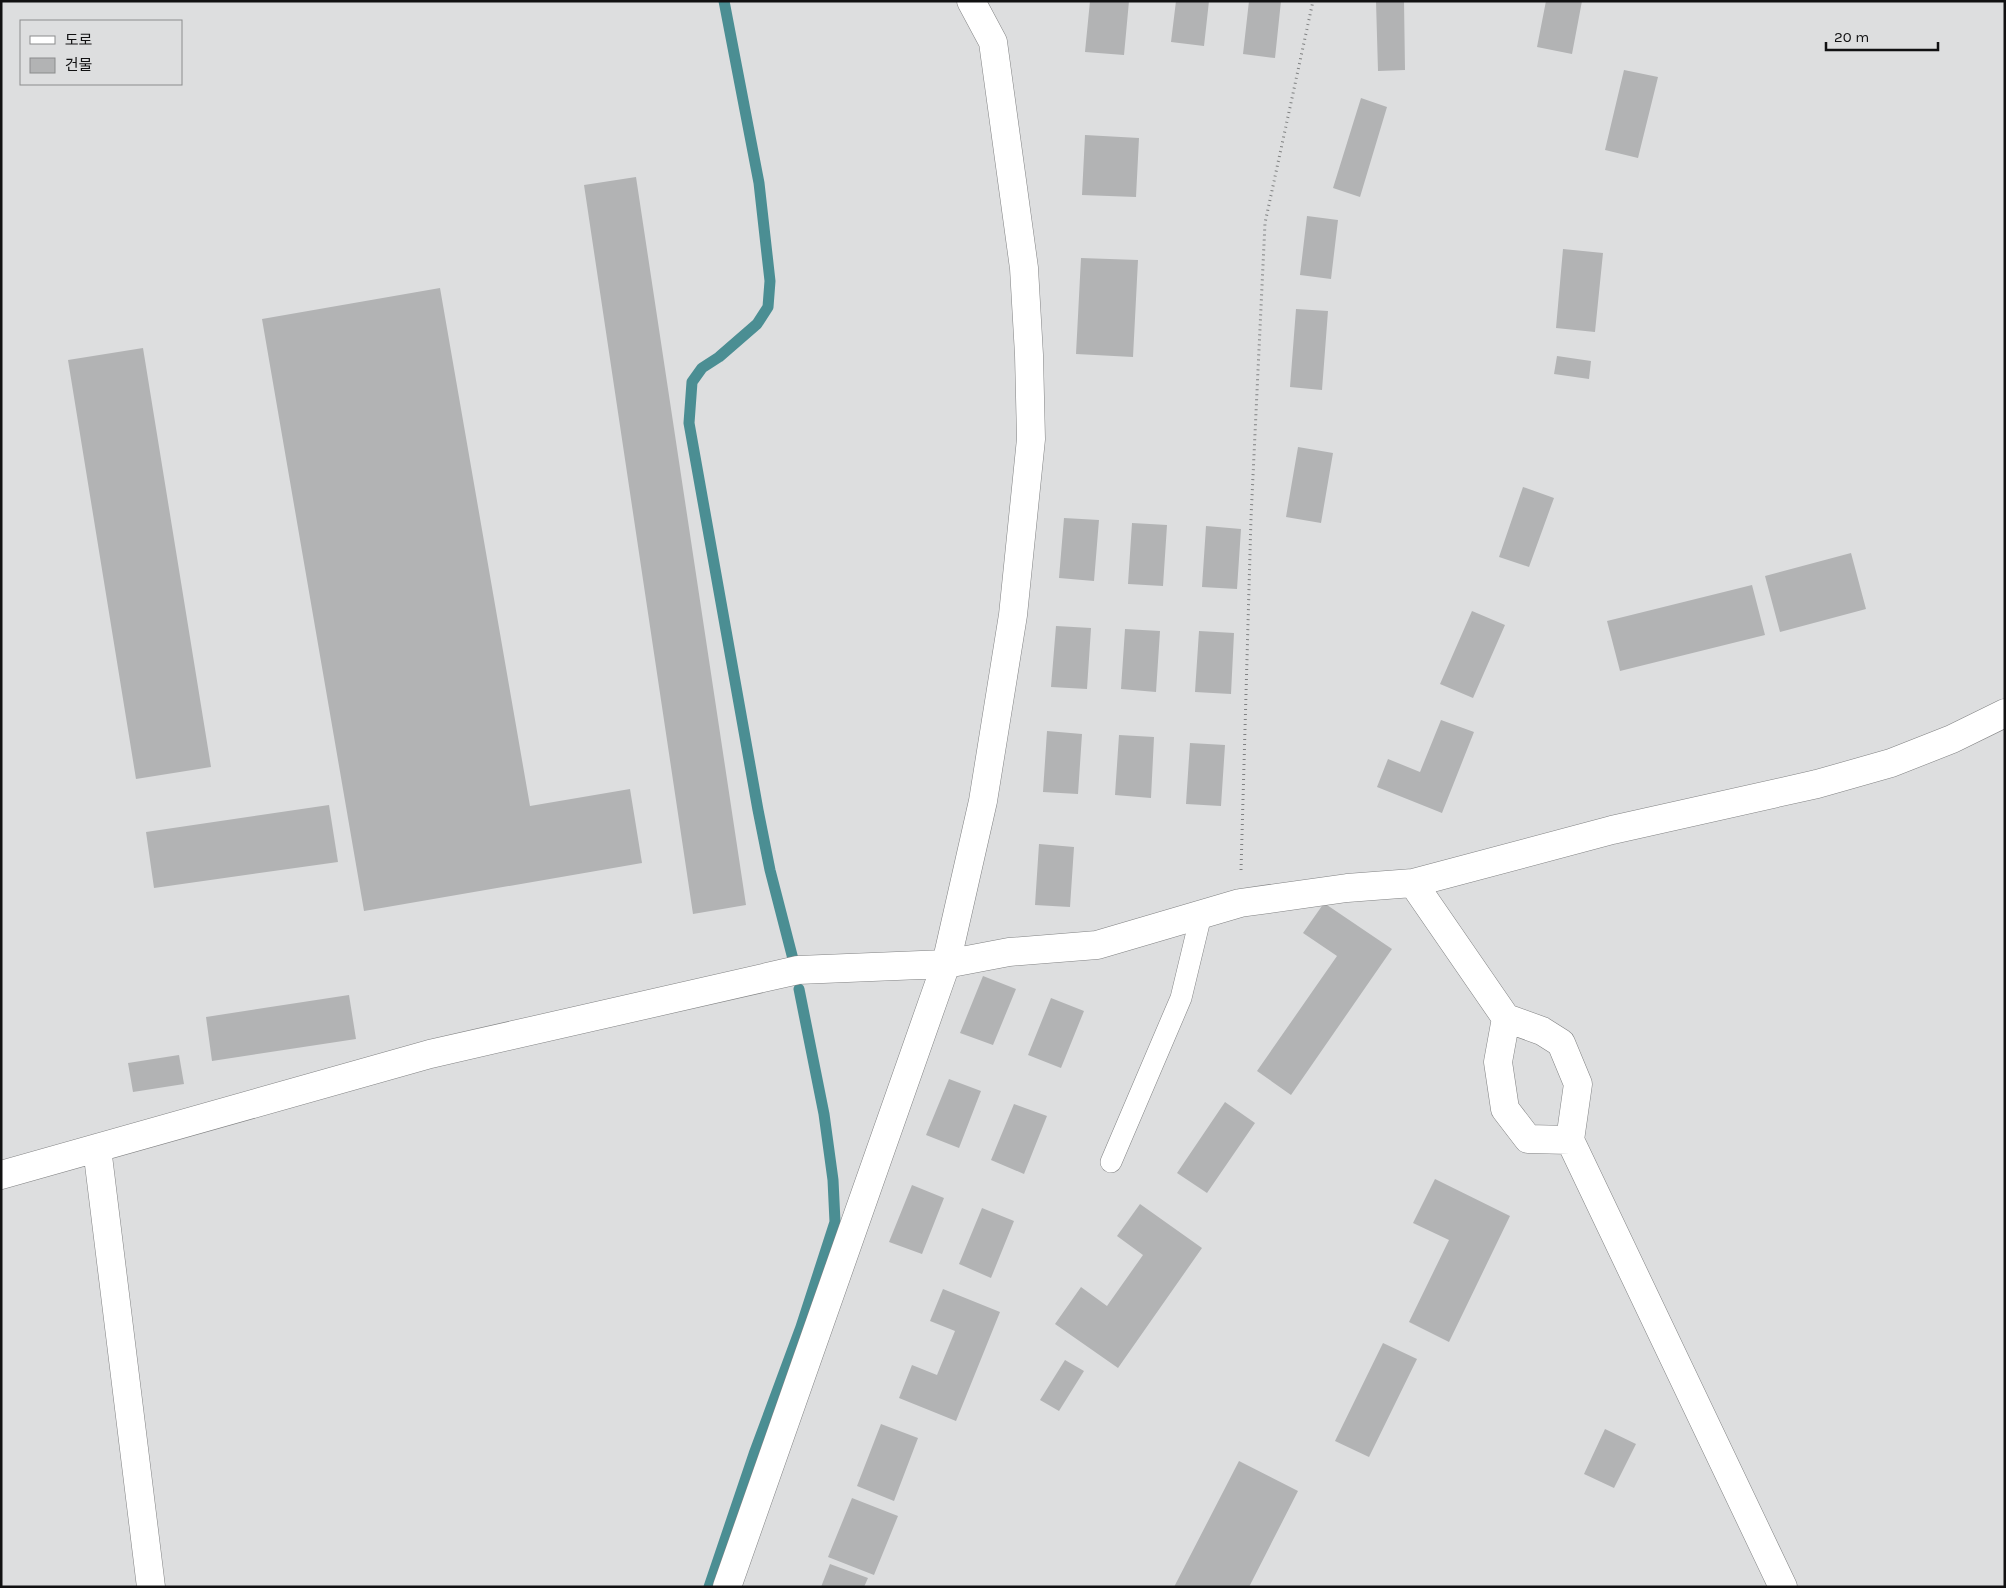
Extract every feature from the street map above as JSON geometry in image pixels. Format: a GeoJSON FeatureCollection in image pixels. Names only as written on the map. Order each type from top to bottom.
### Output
{"type":"FeatureCollection","features":[{"type":"Feature","properties":{"kind":"street"},"geometry":{"type":"LineString","coordinates":[[727,1587],[946,964],[983,801],[1013,615],[1031,439],[1024,268],[993,42],[971,1]]}},
{"type":"Feature","properties":{"kind":"street"},"geometry":{"type":"LineString","coordinates":[[1,1175],[430,1054],[798,970],[946,964],[1009,952],[1097,945],[1240,903],[1347,888],[1413,883],[1612,830],[1817,784],[1891,763],[1952,739],[2005,713]]}},
{"type":"Feature","properties":{"kind":"street"},"geometry":{"type":"LineString","coordinates":[[1413,883],[1506,1018],[1542,1031],[1561,1043],[1578,1084],[1570,1140],[1783,1587]]}},
{"type":"Feature","properties":{"kind":"street"},"geometry":{"type":"LineString","coordinates":[[1506,1018],[1498,1062],[1505,1109],[1528,1139],[1570,1140]]}},
{"type":"Feature","properties":{"kind":"street"},"geometry":{"type":"LineString","coordinates":[[97,1148],[151,1587]]}},
{"type":"Feature","properties":{"kind":"lane"},"geometry":{"type":"LineString","coordinates":[[1111,1162],[1181,998],[1201,915]]}},
{"type":"Feature","properties":{"kind":"path"},"geometry":{"type":"LineString","coordinates":[[1240,903],[1251,518],[1265,222],[1313,1]]}},
{"type":"Feature","properties":{"kind":"building"},"geometry":{"type":"Polygon","coordinates":[[[1090,1],[1129,1],[1124,55],[1085,52],[1090,1]]]}},
{"type":"Feature","properties":{"kind":"building"},"geometry":{"type":"Polygon","coordinates":[[[1176,1],[1209,1],[1204,46],[1171,42],[1176,1]]]}},
{"type":"Feature","properties":{"kind":"building"},"geometry":{"type":"Polygon","coordinates":[[[1249,1],[1281,1],[1275,58],[1243,54],[1249,1]]]}},
{"type":"Feature","properties":{"kind":"building"},"geometry":{"type":"Polygon","coordinates":[[[1376,1],[1404,1],[1405,70],[1378,71],[1376,1]]]}},
{"type":"Feature","properties":{"kind":"building"},"geometry":{"type":"Polygon","coordinates":[[[1546,1],[1582,1],[1572,54],[1537,47],[1546,1]]]}},
{"type":"Feature","properties":{"kind":"building"},"geometry":{"type":"Polygon","coordinates":[[[1624,70],[1658,77],[1638,158],[1605,150],[1624,70]]]}},
{"type":"Feature","properties":{"kind":"building"},"geometry":{"type":"Polygon","coordinates":[[[1361,98],[1387,107],[1360,197],[1333,188],[1361,98]]]}},
{"type":"Feature","properties":{"kind":"building"},"geometry":{"type":"Polygon","coordinates":[[[1085,135],[1139,138],[1136,197],[1082,195],[1085,135]]]}},
{"type":"Feature","properties":{"kind":"building"},"geometry":{"type":"Polygon","coordinates":[[[636,177],[746,905],[693,914],[584,185],[636,177]]]}},
{"type":"Feature","properties":{"kind":"building"},"geometry":{"type":"Polygon","coordinates":[[[1307,216],[1338,220],[1331,279],[1300,275],[1307,216]]]}},
{"type":"Feature","properties":{"kind":"building"},"geometry":{"type":"Polygon","coordinates":[[[1563,249],[1603,253],[1595,332],[1556,328],[1563,249]]]}},
{"type":"Feature","properties":{"kind":"building"},"geometry":{"type":"Polygon","coordinates":[[[1081,258],[1138,260],[1133,357],[1076,354],[1081,258]]]}},
{"type":"Feature","properties":{"kind":"building"},"geometry":{"type":"Polygon","coordinates":[[[440,288],[530,806],[630,789],[642,863],[364,911],[262,319],[440,288]]]}},
{"type":"Feature","properties":{"kind":"building"},"geometry":{"type":"Polygon","coordinates":[[[1296,309],[1328,311],[1322,390],[1290,387],[1296,309]]]}},
{"type":"Feature","properties":{"kind":"building"},"geometry":{"type":"Polygon","coordinates":[[[143,348],[211,767],[136,779],[68,360],[143,348]]]}},
{"type":"Feature","properties":{"kind":"building"},"geometry":{"type":"Polygon","coordinates":[[[1557,356],[1591,361],[1589,379],[1554,374],[1557,356]]]}},
{"type":"Feature","properties":{"kind":"building"},"geometry":{"type":"Polygon","coordinates":[[[1298,447],[1333,453],[1321,523],[1286,517],[1298,447]]]}},
{"type":"Feature","properties":{"kind":"building"},"geometry":{"type":"Polygon","coordinates":[[[1523,487],[1554,498],[1529,567],[1499,557],[1523,487]]]}},
{"type":"Feature","properties":{"kind":"building"},"geometry":{"type":"Polygon","coordinates":[[[1064,518],[1099,520],[1094,581],[1059,578],[1064,518]]]}},
{"type":"Feature","properties":{"kind":"building"},"geometry":{"type":"Polygon","coordinates":[[[1132,523],[1167,525],[1163,586],[1128,584],[1132,523]]]}},
{"type":"Feature","properties":{"kind":"building"},"geometry":{"type":"Polygon","coordinates":[[[1206,526],[1241,529],[1237,589],[1202,587],[1206,526]]]}},
{"type":"Feature","properties":{"kind":"building"},"geometry":{"type":"Polygon","coordinates":[[[1851,553],[1866,609],[1780,632],[1765,576],[1851,553]]]}},
{"type":"Feature","properties":{"kind":"building"},"geometry":{"type":"Polygon","coordinates":[[[1752,585],[1765,635],[1620,671],[1607,621],[1752,585]]]}},
{"type":"Feature","properties":{"kind":"building"},"geometry":{"type":"Polygon","coordinates":[[[1472,611],[1505,625],[1473,698],[1440,684],[1472,611]]]}},
{"type":"Feature","properties":{"kind":"building"},"geometry":{"type":"Polygon","coordinates":[[[1056,626],[1091,628],[1087,689],[1051,687],[1056,626]]]}},
{"type":"Feature","properties":{"kind":"building"},"geometry":{"type":"Polygon","coordinates":[[[1125,629],[1160,631],[1156,692],[1121,689],[1125,629]]]}},
{"type":"Feature","properties":{"kind":"building"},"geometry":{"type":"Polygon","coordinates":[[[1199,631],[1234,633],[1231,694],[1195,692],[1199,631]]]}},
{"type":"Feature","properties":{"kind":"building"},"geometry":{"type":"Polygon","coordinates":[[[1441,720],[1474,732],[1442,813],[1377,787],[1388,759],[1420,772],[1441,720]]]}},
{"type":"Feature","properties":{"kind":"building"},"geometry":{"type":"Polygon","coordinates":[[[1047,731],[1082,734],[1078,794],[1043,792],[1047,731]]]}},
{"type":"Feature","properties":{"kind":"building"},"geometry":{"type":"Polygon","coordinates":[[[1119,735],[1154,737],[1151,798],[1115,795],[1119,735]]]}},
{"type":"Feature","properties":{"kind":"building"},"geometry":{"type":"Polygon","coordinates":[[[1190,743],[1225,745],[1221,806],[1186,804],[1190,743]]]}},
{"type":"Feature","properties":{"kind":"building"},"geometry":{"type":"Polygon","coordinates":[[[329,805],[338,862],[154,888],[146,832],[329,805]]]}},
{"type":"Feature","properties":{"kind":"building"},"geometry":{"type":"Polygon","coordinates":[[[1039,844],[1074,847],[1070,907],[1035,905],[1039,844]]]}},
{"type":"Feature","properties":{"kind":"building"},"geometry":{"type":"Polygon","coordinates":[[[1324,903],[1392,949],[1291,1095],[1257,1071],[1337,956],[1303,933],[1324,903]]]}},
{"type":"Feature","properties":{"kind":"building"},"geometry":{"type":"Polygon","coordinates":[[[983,976],[1016,989],[993,1045],[960,1033],[983,976]]]}},
{"type":"Feature","properties":{"kind":"building"},"geometry":{"type":"Polygon","coordinates":[[[349,995],[356,1039],[212,1061],[206,1017],[349,995]]]}},
{"type":"Feature","properties":{"kind":"building"},"geometry":{"type":"Polygon","coordinates":[[[1051,998],[1084,1011],[1061,1068],[1028,1055],[1051,998]]]}},
{"type":"Feature","properties":{"kind":"building"},"geometry":{"type":"Polygon","coordinates":[[[179,1055],[184,1084],[133,1092],[128,1063],[179,1055]]]}},
{"type":"Feature","properties":{"kind":"building"},"geometry":{"type":"Polygon","coordinates":[[[949,1079],[981,1091],[959,1148],[926,1135],[949,1079]]]}},
{"type":"Feature","properties":{"kind":"building"},"geometry":{"type":"Polygon","coordinates":[[[1225,1102],[1255,1123],[1207,1193],[1177,1173],[1225,1102]]]}},
{"type":"Feature","properties":{"kind":"building"},"geometry":{"type":"Polygon","coordinates":[[[1014,1104],[1047,1116],[1024,1174],[991,1160],[1014,1104]]]}},
{"type":"Feature","properties":{"kind":"building"},"geometry":{"type":"Polygon","coordinates":[[[1435,1179],[1510,1216],[1449,1342],[1409,1322],[1449,1240],[1413,1223],[1435,1179]]]}},
{"type":"Feature","properties":{"kind":"building"},"geometry":{"type":"Polygon","coordinates":[[[912,1185],[944,1198],[922,1254],[889,1242],[912,1185]]]}},
{"type":"Feature","properties":{"kind":"building"},"geometry":{"type":"Polygon","coordinates":[[[1140,1204],[1202,1248],[1118,1368],[1055,1324],[1081,1287],[1107,1306],[1143,1255],[1117,1236],[1140,1204]]]}},
{"type":"Feature","properties":{"kind":"building"},"geometry":{"type":"Polygon","coordinates":[[[982,1208],[1014,1221],[991,1278],[959,1264],[982,1208]]]}},
{"type":"Feature","properties":{"kind":"building"},"geometry":{"type":"Polygon","coordinates":[[[943,1289],[1000,1312],[956,1421],[899,1398],[912,1365],[937,1375],[955,1331],[930,1321],[943,1289]]]}},
{"type":"Feature","properties":{"kind":"building"},"geometry":{"type":"Polygon","coordinates":[[[1383,1343],[1417,1359],[1369,1457],[1335,1441],[1383,1343]]]}},
{"type":"Feature","properties":{"kind":"building"},"geometry":{"type":"Polygon","coordinates":[[[1065,1360],[1084,1371],[1059,1411],[1040,1400],[1065,1360]]]}},
{"type":"Feature","properties":{"kind":"building"},"geometry":{"type":"Polygon","coordinates":[[[881,1424],[918,1438],[894,1501],[857,1486],[881,1424]]]}},
{"type":"Feature","properties":{"kind":"building"},"geometry":{"type":"Polygon","coordinates":[[[1605,1429],[1636,1444],[1614,1488],[1584,1474],[1605,1429]]]}},
{"type":"Feature","properties":{"kind":"building"},"geometry":{"type":"Polygon","coordinates":[[[1239,1461],[1298,1491],[1249,1587],[1174,1587],[1239,1461]]]}},
{"type":"Feature","properties":{"kind":"building"},"geometry":{"type":"Polygon","coordinates":[[[852,1498],[898,1516],[874,1575],[828,1557],[852,1498]]]}},
{"type":"Feature","properties":{"kind":"building"},"geometry":{"type":"Polygon","coordinates":[[[830,1564],[868,1578],[864,1587],[821,1587],[830,1564]]]}},
{"type":"Feature","properties":{"kind":"waterway"},"geometry":{"type":"LineString","coordinates":[[724,1],[759,183],[770,281],[768,307],[757,324],[719,357],[702,368],[692,382],[689,423],[758,810],[770,870],[794,963]]}},
{"type":"Feature","properties":{"kind":"waterway"},"geometry":{"type":"LineString","coordinates":[[709,1587],[754,1454],[801,1327],[835,1222],[833,1180],[824,1114],[799,989]]}}]}
